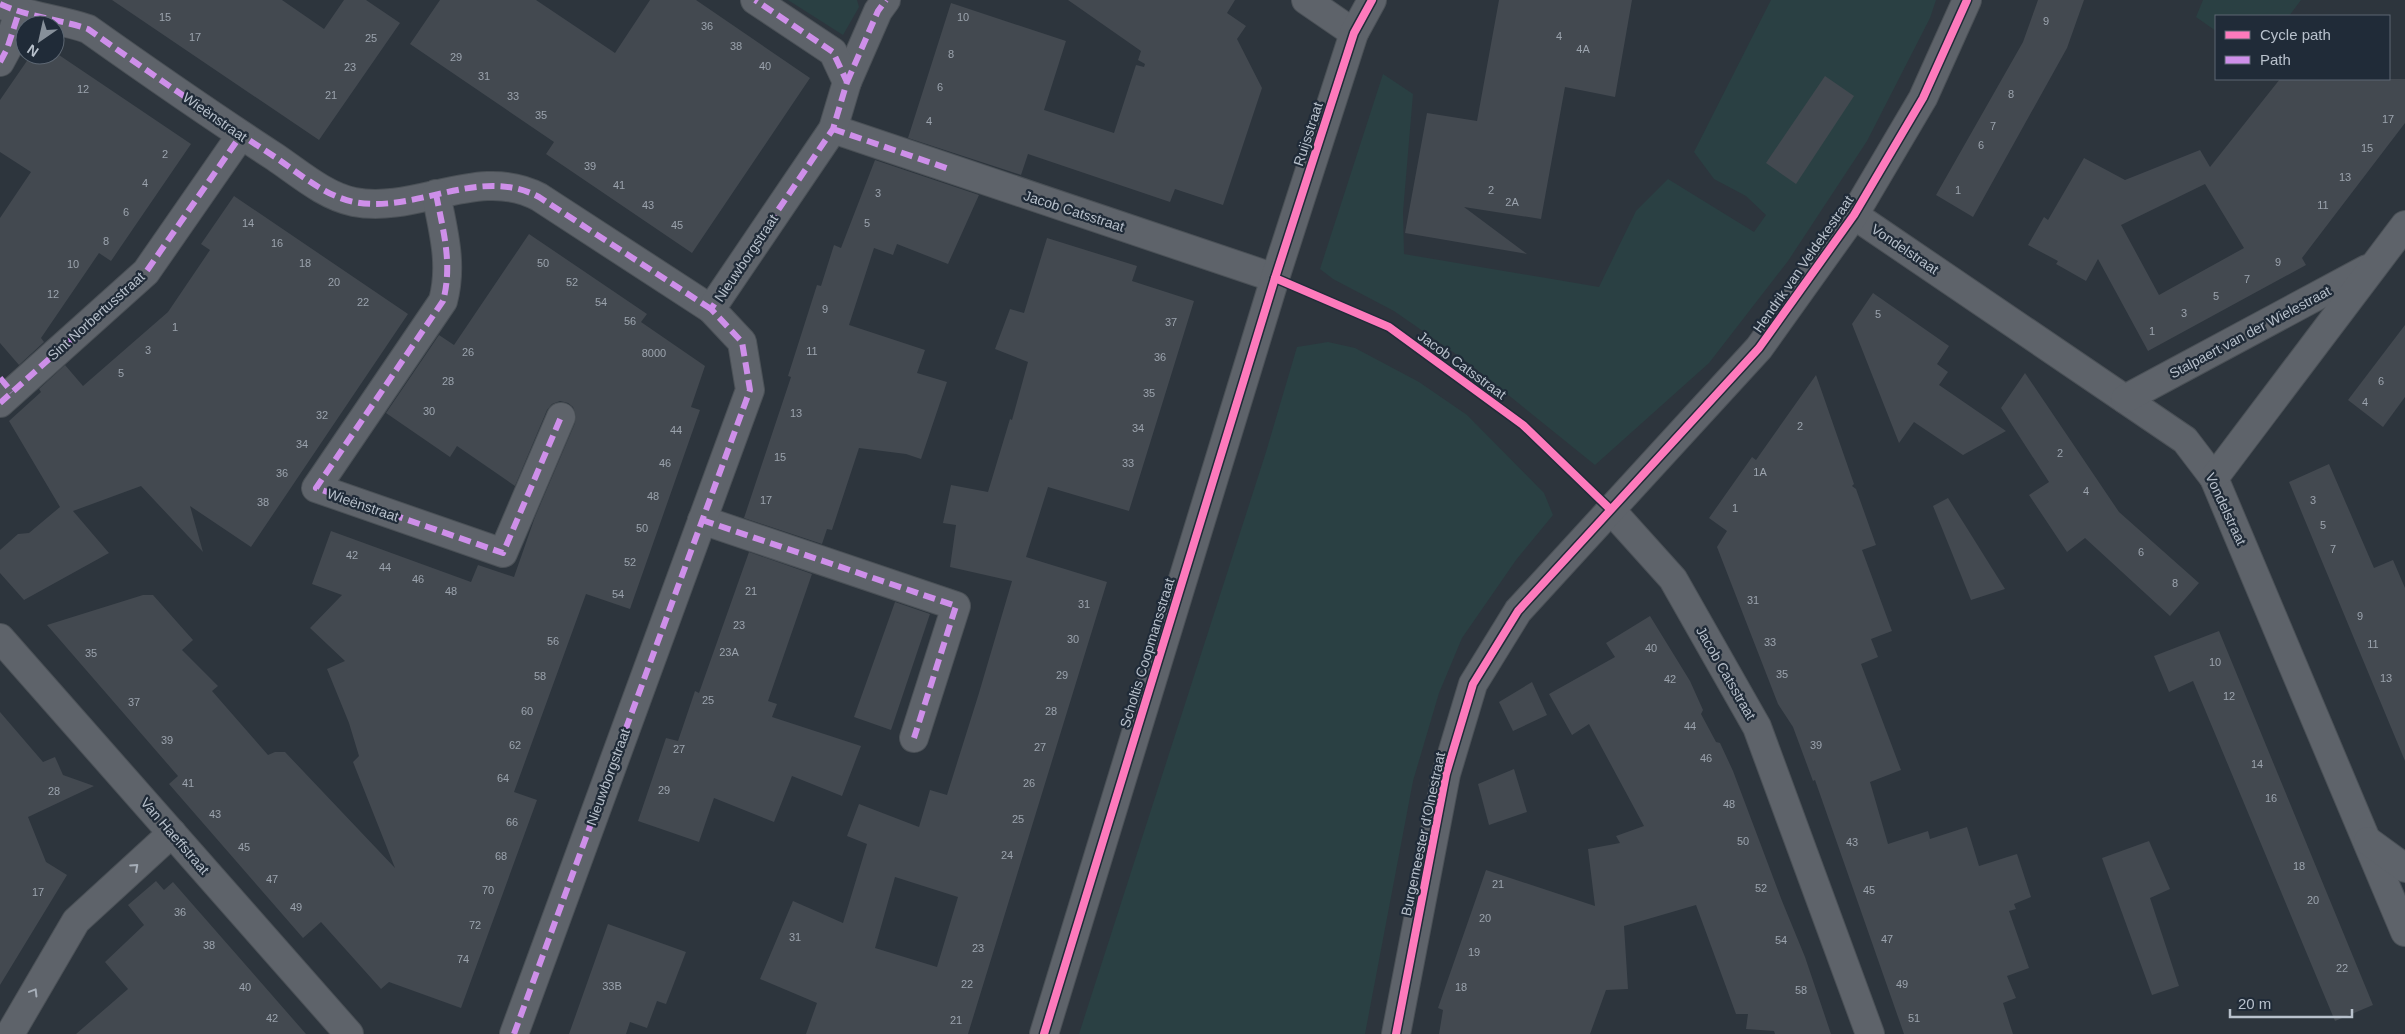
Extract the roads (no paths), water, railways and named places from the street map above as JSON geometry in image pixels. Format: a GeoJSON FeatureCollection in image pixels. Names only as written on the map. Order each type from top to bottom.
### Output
{"type":"FeatureCollection","features":[{"type":"Feature","properties":{"kind":"street"},"geometry":{"type":"LineString","coordinates":[[755,0],[833,52],[847,82]]}},
{"type":"Feature","properties":{"kind":"street","name":"Nieuwborgstraat"},"geometry":{"type":"LineString","coordinates":[[514,1034],[750,390],[742,342],[710,309],[833,129],[847,82],[878,11],[886,0]]}},
{"type":"Feature","properties":{"kind":"street"},"geometry":{"type":"LineString","coordinates":[[1306,0],[1354,32]]}},
{"type":"Feature","properties":{"kind":"street","name":"Ruijsstraat"},"geometry":{"type":"LineString","coordinates":[[1275,278],[1354,32],[1372,0]]}},
{"type":"Feature","properties":{"kind":"street","name":"Hendrik van Veldekestraat"},"geometry":{"type":"LineString","coordinates":[[1610,509],[1760,348],[1854,215],[1923,98],[1967,0]]}},
{"type":"Feature","properties":{"kind":"street"},"geometry":{"type":"LineString","coordinates":[[0,62],[7,49],[10,8]]}},
{"type":"Feature","properties":{"kind":"street","name":"Wieënstraat"},"geometry":{"type":"LineString","coordinates":[[10,8],[88,29],[240,135],[323,190],[354,202],[386,204],[436,194],[500,186],[528,192],[710,309]]}},
{"type":"Feature","properties":{"kind":"street","name":"Jacob Catsstraat"},"geometry":{"type":"LineString","coordinates":[[833,129],[1275,278]]}},
{"type":"Feature","properties":{"kind":"street","name":"Sint Norbertusstraat"},"geometry":{"type":"LineString","coordinates":[[4,391],[146,272],[240,135]]}},
{"type":"Feature","properties":{"kind":"street","name":"Wieënstraat"},"geometry":{"type":"LineString","coordinates":[[436,194],[448,264],[447,283],[443,301],[316,488],[503,553],[561,417]]}},
{"type":"Feature","properties":{"kind":"street","name":"Vondelstraat"},"geometry":{"type":"LineString","coordinates":[[1854,215],[2186,440],[2214,478],[2405,932]]}},
{"type":"Feature","properties":{"kind":"street","name":"Stalpaert van der Wielestraat"},"geometry":{"type":"LineString","coordinates":[[2214,478],[2405,225]]}},
{"type":"Feature","properties":{"kind":"street","name":"Stalpaert van der Wielestraat"},"geometry":{"type":"LineString","coordinates":[[2125,399],[2375,265]]}},
{"type":"Feature","properties":{"kind":"street","name":"Scholtis Coopmansstraat"},"geometry":{"type":"LineString","coordinates":[[1044,1034],[1275,278]]}},
{"type":"Feature","properties":{"kind":"street","name":"Jacob Catsstraat"},"geometry":{"type":"LineString","coordinates":[[1610,509],[1673,579],[1757,727],[1870,1034]]}},
{"type":"Feature","properties":{"kind":"street","name":"Burgemeester d'Olnestraat"},"geometry":{"type":"LineString","coordinates":[[1396,1034],[1446,774],[1473,684],[1518,611],[1610,509]]}},
{"type":"Feature","properties":{"kind":"street"},"geometry":{"type":"LineString","coordinates":[[702,520],[956,606],[914,738]]}},
{"type":"Feature","properties":{"kind":"street","name":"Van Haeffstraat"},"geometry":{"type":"LineString","coordinates":[[0,638],[349,1034]]}},
{"type":"Feature","properties":{"kind":"street"},"geometry":{"type":"LineString","coordinates":[[10,1034],[76,921],[172,833]]}},
{"type":"Feature","properties":{"kind":"street"},"geometry":{"type":"LineString","coordinates":[[2368,841],[2405,868]]}}]}
